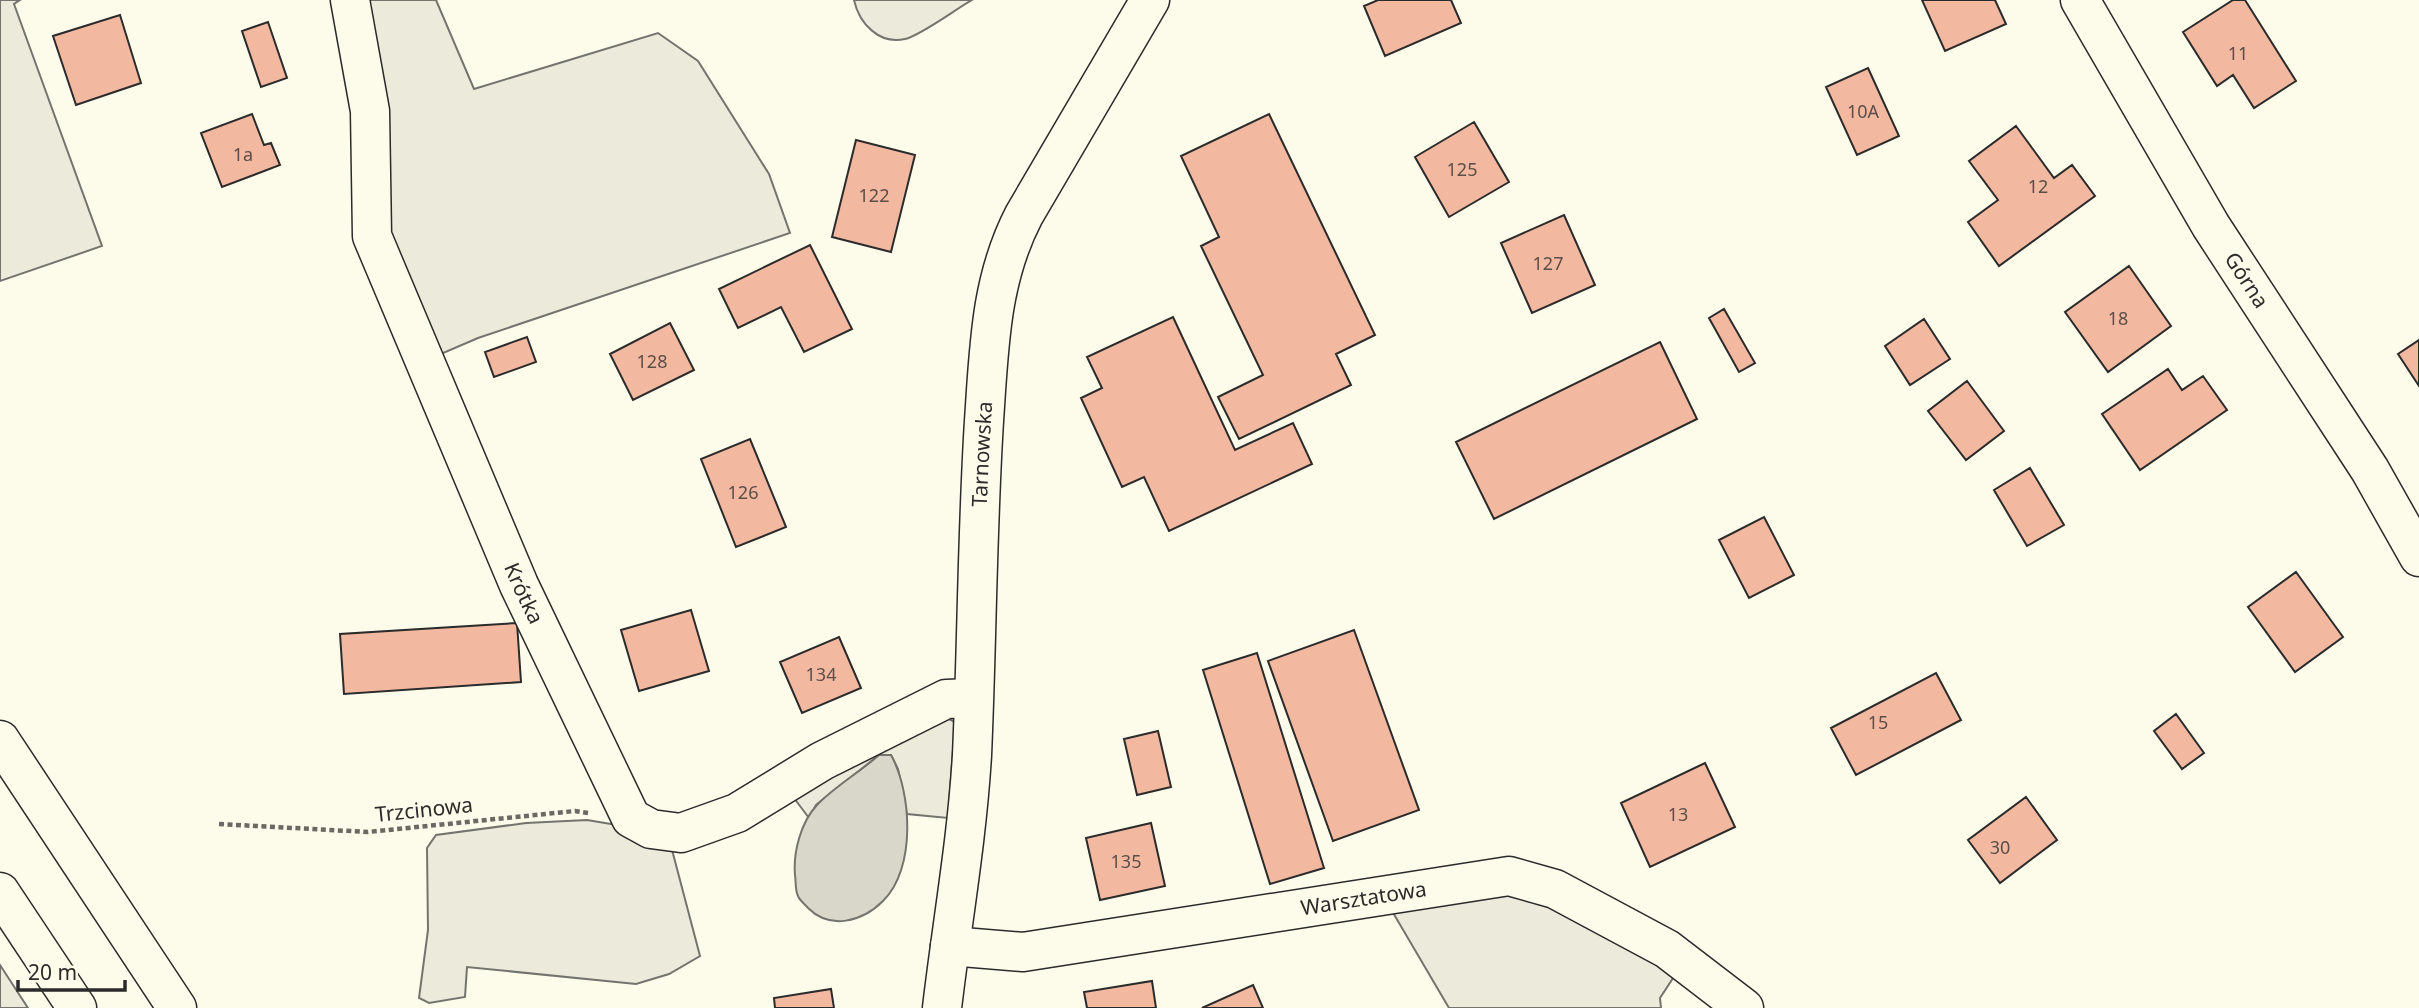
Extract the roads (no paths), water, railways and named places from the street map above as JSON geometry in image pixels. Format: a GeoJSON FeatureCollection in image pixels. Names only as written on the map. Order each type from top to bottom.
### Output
{"type":"FeatureCollection","features":[{"type":"Feature","properties":{"kind":"main road","name":"Krótka"},"geometry":{"type":"LineString","coordinates":[[350,0],[370,111],[372,236],[519,585],[631,818],[651,829],[681,833],[737,813],[822,761],[946,699],[973,698]]}},
{"type":"Feature","properties":{"kind":"main road","name":"Tarnowska"},"geometry":{"type":"LineString","coordinates":[[942,1008],[965,852],[973,698],[976,534],[990,335],[999,276],[1007,246],[1150,0]]}},
{"type":"Feature","properties":{"kind":"main road","name":"Górna"},"geometry":{"type":"LineString","coordinates":[[2080,0],[2204,215],[2370,470],[2419,557]]}},
{"type":"Feature","properties":{"kind":"main road"},"geometry":{"type":"LineString","coordinates":[[0,740],[177,1008]]}},
{"type":"Feature","properties":{"kind":"main road","name":"Warsztatowa"},"geometry":{"type":"LineString","coordinates":[[950,946],[1023,952],[1509,876],[1555,889],[1667,949],[1744,1008]]}},
{"type":"Feature","properties":{"kind":"main road"},"geometry":{"type":"LineString","coordinates":[[0,892],[77,1008]]}}]}
